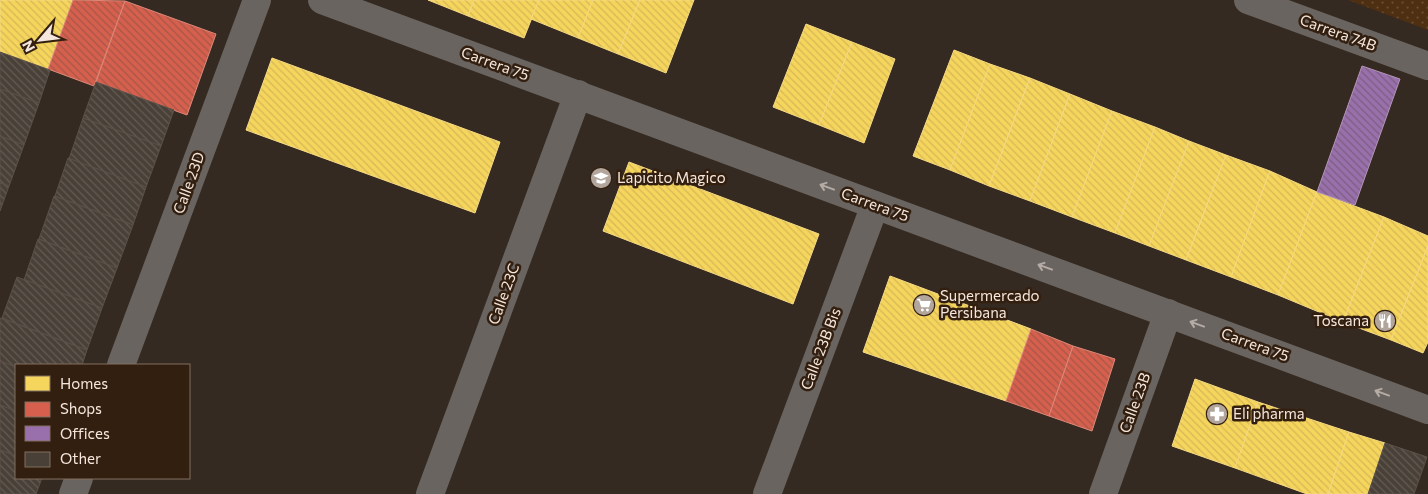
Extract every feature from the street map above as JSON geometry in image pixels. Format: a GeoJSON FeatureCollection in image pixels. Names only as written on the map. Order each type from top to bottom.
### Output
{"type":"FeatureCollection","features":[{"type":"Feature","properties":{"kind":"street","name":"Calle 23D"},"geometry":{"type":"LineString","coordinates":[[121,364],[257,0]]}},
{"type":"Feature","properties":{"kind":"street","name":"Carrera 75"},"geometry":{"type":"LineString","coordinates":[[322,0],[1428,410]]}},
{"type":"Feature","properties":{"kind":"street","name":"Carrera 74B"},"geometry":{"type":"LineString","coordinates":[[1248,0],[1428,66]]}},
{"type":"Feature","properties":{"kind":"street","name":"Calle 23C"},"geometry":{"type":"LineString","coordinates":[[430,494],[578,94]]}},
{"type":"Feature","properties":{"kind":"street","name":"Calle 23B Bis"},"geometry":{"type":"LineString","coordinates":[[766,494],[875,205]]}},
{"type":"Feature","properties":{"kind":"street","name":"Calle 23B"},"geometry":{"type":"LineString","coordinates":[[1103,494],[1168,313]]}},
{"type":"Feature","properties":{"kind":"street"},"geometry":{"type":"LineString","coordinates":[[73,494],[79,479]]}},
{"type":"Feature","properties":{"kind":"shaded area"},"geometry":{"type":"Polygon","coordinates":[[[1348,0],[1428,0],[1428,30],[1348,0]]]}},
{"type":"Feature","properties":{"kind":"building: Homes"},"geometry":{"type":"Polygon","coordinates":[[[0,0],[73,0],[48,69],[0,52],[0,0]]]}},
{"type":"Feature","properties":{"kind":"building: Homes"},"geometry":{"type":"Polygon","coordinates":[[[428,0],[474,0],[468,16],[428,0]]]}},
{"type":"Feature","properties":{"kind":"building: Homes"},"geometry":{"type":"Polygon","coordinates":[[[474,0],[539,0],[524,38],[468,16],[474,0]]]}},
{"type":"Feature","properties":{"kind":"building: Homes"},"geometry":{"type":"Polygon","coordinates":[[[539,0],[593,0],[578,38],[531,19],[539,0]]]}},
{"type":"Feature","properties":{"kind":"building: Homes"},"geometry":{"type":"Polygon","coordinates":[[[593,0],[640,0],[618,54],[578,38],[593,0]]]}},
{"type":"Feature","properties":{"kind":"building: Homes"},"geometry":{"type":"Polygon","coordinates":[[[640,0],[694,0],[666,73],[618,54],[640,0]]]}},
{"type":"Feature","properties":{"kind":"building: Homes"},"geometry":{"type":"Polygon","coordinates":[[[806,24],[852,42],[819,125],[773,107],[806,24]]]}},
{"type":"Feature","properties":{"kind":"building: Homes"},"geometry":{"type":"Polygon","coordinates":[[[852,42],[895,59],[864,143],[819,125],[852,42]]]}},
{"type":"Feature","properties":{"kind":"building: Homes"},"geometry":{"type":"Polygon","coordinates":[[[954,50],[990,64],[950,170],[913,156],[954,50]]]}},
{"type":"Feature","properties":{"kind":"building: Homes"},"geometry":{"type":"Polygon","coordinates":[[[272,58],[500,142],[475,213],[246,130],[272,58]]]}},
{"type":"Feature","properties":{"kind":"building: Homes"},"geometry":{"type":"Polygon","coordinates":[[[990,64],[1030,78],[989,186],[950,170],[990,64]]]}},
{"type":"Feature","properties":{"kind":"building: Homes"},"geometry":{"type":"Polygon","coordinates":[[[1030,78],[1070,94],[1030,201],[989,186],[1030,78]]]}},
{"type":"Feature","properties":{"kind":"building: Homes"},"geometry":{"type":"Polygon","coordinates":[[[1070,94],[1112,111],[1072,217],[1030,201],[1070,94]]]}},
{"type":"Feature","properties":{"kind":"building: Homes"},"geometry":{"type":"Polygon","coordinates":[[[1112,111],[1155,127],[1115,233],[1072,217],[1112,111]]]}},
{"type":"Feature","properties":{"kind":"building: Homes"},"geometry":{"type":"Polygon","coordinates":[[[1155,127],[1189,141],[1149,246],[1115,233],[1155,127]]]}},
{"type":"Feature","properties":{"kind":"building: Homes"},"geometry":{"type":"Polygon","coordinates":[[[1189,141],[1226,155],[1186,260],[1149,246],[1189,141]]]}},
{"type":"Feature","properties":{"kind":"building: Homes"},"geometry":{"type":"Polygon","coordinates":[[[1226,155],[1270,171],[1231,277],[1186,260],[1226,155]]]}},
{"type":"Feature","properties":{"kind":"building: Homes"},"geometry":{"type":"Polygon","coordinates":[[[629,162],[819,234],[793,304],[603,231],[629,162]]]}},
{"type":"Feature","properties":{"kind":"building: Homes"},"geometry":{"type":"Polygon","coordinates":[[[1270,171],[1317,192],[1278,295],[1231,277],[1270,171]]]}},
{"type":"Feature","properties":{"kind":"building: Homes"},"geometry":{"type":"Polygon","coordinates":[[[1317,192],[1384,217],[1343,322],[1278,295],[1317,192]]]}},
{"type":"Feature","properties":{"kind":"building: Homes"},"geometry":{"type":"Polygon","coordinates":[[[1384,217],[1428,236],[1428,246],[1391,340],[1343,322],[1384,217]]]}},
{"type":"Feature","properties":{"kind":"building: Homes"},"geometry":{"type":"Polygon","coordinates":[[[1428,246],[1428,342],[1423,353],[1391,340],[1428,246]]]}},
{"type":"Feature","properties":{"kind":"building: Homes"},"geometry":{"type":"Polygon","coordinates":[[[890,276],[1031,329],[1006,401],[863,352],[890,276]]]}},
{"type":"Feature","properties":{"kind":"building: Homes"},"geometry":{"type":"Polygon","coordinates":[[[1195,379],[1258,402],[1235,468],[1172,446],[1195,379]]]}},
{"type":"Feature","properties":{"kind":"building: Homes"},"geometry":{"type":"Polygon","coordinates":[[[1258,402],[1349,432],[1328,494],[1307,494],[1235,468],[1258,402]]]}},
{"type":"Feature","properties":{"kind":"building: Homes"},"geometry":{"type":"Polygon","coordinates":[[[1349,432],[1385,443],[1368,494],[1328,494],[1349,432]]]}},
{"type":"Feature","properties":{"kind":"building: Shops"},"geometry":{"type":"Polygon","coordinates":[[[73,0],[125,1],[94,86],[48,69],[73,0]]]}},
{"type":"Feature","properties":{"kind":"building: Shops"},"geometry":{"type":"Polygon","coordinates":[[[125,1],[216,34],[187,115],[96,82],[125,1]]]}},
{"type":"Feature","properties":{"kind":"building: Shops"},"geometry":{"type":"Polygon","coordinates":[[[1031,329],[1073,346],[1049,416],[1006,401],[1031,329]]]}},
{"type":"Feature","properties":{"kind":"building: Shops"},"geometry":{"type":"Polygon","coordinates":[[[1073,346],[1115,359],[1092,431],[1049,416],[1073,346]]]}},
{"type":"Feature","properties":{"kind":"building: Offices"},"geometry":{"type":"Polygon","coordinates":[[[1362,66],[1400,79],[1355,205],[1317,192],[1362,66]]]}},
{"type":"Feature","properties":{"kind":"building: Other"},"geometry":{"type":"Polygon","coordinates":[[[0,52],[50,70],[39,103],[0,89],[0,52]]]}},
{"type":"Feature","properties":{"kind":"building: Other"},"geometry":{"type":"Polygon","coordinates":[[[96,82],[174,110],[161,146],[83,118],[96,82]]]}},
{"type":"Feature","properties":{"kind":"building: Other"},"geometry":{"type":"Polygon","coordinates":[[[0,89],[39,103],[24,145],[0,136],[0,89]]]}},
{"type":"Feature","properties":{"kind":"building: Other"},"geometry":{"type":"Polygon","coordinates":[[[83,118],[161,146],[146,187],[69,159],[83,118]]]}},
{"type":"Feature","properties":{"kind":"building: Other"},"geometry":{"type":"Polygon","coordinates":[[[0,136],[24,145],[9,186],[0,183],[0,136]]]}},
{"type":"Feature","properties":{"kind":"building: Other"},"geometry":{"type":"Polygon","coordinates":[[[68,158],[146,187],[133,225],[55,196],[68,158]]]}},
{"type":"Feature","properties":{"kind":"building: Other"},"geometry":{"type":"Polygon","coordinates":[[[0,183],[9,186],[0,211],[0,183]]]}},
{"type":"Feature","properties":{"kind":"building: Other"},"geometry":{"type":"Polygon","coordinates":[[[54,196],[133,225],[117,268],[39,239],[54,196]]]}},
{"type":"Feature","properties":{"kind":"building: Other"},"geometry":{"type":"Polygon","coordinates":[[[38,239],[117,268],[102,308],[24,280],[38,239]]]}},
{"type":"Feature","properties":{"kind":"building: Other"},"geometry":{"type":"Polygon","coordinates":[[[17,277],[102,308],[87,350],[2,318],[17,277]]]}},
{"type":"Feature","properties":{"kind":"building: Other"},"geometry":{"type":"Polygon","coordinates":[[[0,318],[87,350],[82,364],[15,364],[15,367],[0,361],[0,318]]]}},
{"type":"Feature","properties":{"kind":"building: Other"},"geometry":{"type":"Polygon","coordinates":[[[0,361],[15,367],[15,411],[0,405],[0,361]]]}},
{"type":"Feature","properties":{"kind":"building: Other"},"geometry":{"type":"Polygon","coordinates":[[[0,405],[15,411],[15,456],[0,450],[0,405]]]}},
{"type":"Feature","properties":{"kind":"building: Other"},"geometry":{"type":"Polygon","coordinates":[[[1385,443],[1427,457],[1414,494],[1368,494],[1385,443]]]}},
{"type":"Feature","properties":{"kind":"building: Other"},"geometry":{"type":"Polygon","coordinates":[[[0,450],[15,456],[15,479],[42,479],[36,494],[0,494],[0,450]]]}},
{"type":"Feature","properties":{"kind":"place","name":"Lapicito Magico"},"geometry":{"type":"Point","coordinates":[601,178]}},
{"type":"Feature","properties":{"kind":"place","name":"Supermercado Persibana"},"geometry":{"type":"Point","coordinates":[924,305]}},
{"type":"Feature","properties":{"kind":"place","name":"Toscana"},"geometry":{"type":"Point","coordinates":[1385,321]}},
{"type":"Feature","properties":{"kind":"place","name":"Eli pharma"},"geometry":{"type":"Point","coordinates":[1217,414]}}]}
